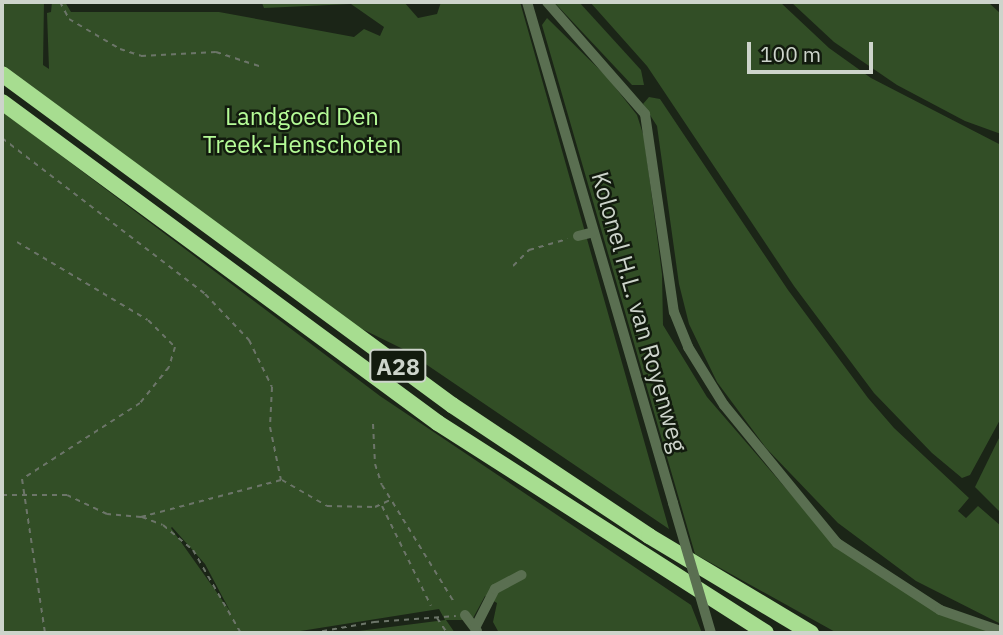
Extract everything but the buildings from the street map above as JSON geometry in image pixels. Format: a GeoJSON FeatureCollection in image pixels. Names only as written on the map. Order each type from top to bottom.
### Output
{"type":"FeatureCollection","features":[{"type":"Feature","properties":{"kind":"highway","name":"A28"},"geometry":{"type":"LineString","coordinates":[[2,74],[452,405],[649,536],[811,633]]}},
{"type":"Feature","properties":{"kind":"highway","name":"A28"},"geometry":{"type":"LineString","coordinates":[[2,102],[438,423],[766,633]]}},
{"type":"Feature","properties":{"kind":"street","name":"Kolonel H.L. van Royenweg"},"geometry":{"type":"LineString","coordinates":[[527,2],[711,633]]}},
{"type":"Feature","properties":{"kind":"street"},"geometry":{"type":"LineString","coordinates":[[547,2],[645,114],[674,312],[688,347],[724,405],[837,543],[940,610],[1001,631]]}},
{"type":"Feature","properties":{"kind":"street"},"geometry":{"type":"LineString","coordinates":[[578,236],[594,232]]}},
{"type":"Feature","properties":{"kind":"street"},"geometry":{"type":"LineString","coordinates":[[465,615],[477,631],[495,589],[521,575]]}},
{"type":"Feature","properties":{"kind":"path"},"geometry":{"type":"LineString","coordinates":[[60,2],[69,19],[120,49],[141,56],[216,52],[262,67]]}},
{"type":"Feature","properties":{"kind":"path"},"geometry":{"type":"LineString","coordinates":[[2,138],[205,294],[249,340],[272,387],[270,427],[281,480]]}},
{"type":"Feature","properties":{"kind":"path"},"geometry":{"type":"LineString","coordinates":[[513,266],[529,250],[578,236]]}},
{"type":"Feature","properties":{"kind":"path"},"geometry":{"type":"LineString","coordinates":[[17,242],[148,320],[175,347],[169,367],[141,403],[22,479],[45,633]]}},
{"type":"Feature","properties":{"kind":"path"},"geometry":{"type":"LineString","coordinates":[[373,424],[375,464],[391,500],[454,602]]}},
{"type":"Feature","properties":{"kind":"path"},"geometry":{"type":"LineString","coordinates":[[141,517],[281,480],[327,506],[381,505],[391,500]]}},
{"type":"Feature","properties":{"kind":"path"},"geometry":{"type":"LineString","coordinates":[[2,495],[67,495],[107,514],[141,517],[163,525],[192,550],[241,633]]}},
{"type":"Feature","properties":{"kind":"path"},"geometry":{"type":"LineString","coordinates":[[381,505],[431,606]]}},
{"type":"Feature","properties":{"kind":"path"},"geometry":{"type":"LineString","coordinates":[[312,633],[465,615]]}},
{"type":"Feature","properties":{"kind":"path"},"geometry":{"type":"LineString","coordinates":[[436,618],[447,633]]}},
{"type":"Feature","properties":{"kind":"green space","name":"Landgoed Den Treek-Henschoten"},"geometry":{"type":"Polygon","coordinates":[[[2,2],[44,2],[43,65],[49,69],[47,13],[51,12],[52,2],[65,2],[71,12],[219,12],[354,37],[364,29],[380,36],[384,27],[351,4],[264,8],[262,3],[404,2],[418,18],[437,14],[441,2],[520,2],[669,529],[405,350],[356,326],[2,64],[2,2]]]}},
{"type":"Feature","properties":{"kind":"green space"},"geometry":{"type":"Polygon","coordinates":[[[554,2],[579,2],[641,70],[644,85],[632,85],[554,2]]]}},
{"type":"Feature","properties":{"kind":"green space"},"geometry":{"type":"Polygon","coordinates":[[[590,2],[780,2],[829,48],[871,78],[1001,145],[1001,418],[970,475],[962,478],[932,453],[874,393],[794,286],[647,66],[590,2]]]}},
{"type":"Feature","properties":{"kind":"green space"},"geometry":{"type":"Polygon","coordinates":[[[791,2],[988,2],[1001,14],[1001,134],[965,121],[897,85],[834,42],[791,2]]]}},
{"type":"Feature","properties":{"kind":"green space"},"geometry":{"type":"Polygon","coordinates":[[[547,18],[607,77],[637,115],[644,137],[662,274],[663,325],[707,397],[802,507],[890,581],[992,633],[837,633],[695,554],[542,25],[547,18]]]}},
{"type":"Feature","properties":{"kind":"green space"},"geometry":{"type":"Polygon","coordinates":[[[649,97],[660,99],[788,290],[868,398],[894,428],[969,498],[958,511],[966,518],[978,506],[1001,526],[1001,624],[916,581],[838,523],[766,448],[717,382],[689,324],[679,284],[657,126],[643,104],[649,97]]]}},
{"type":"Feature","properties":{"kind":"green space"},"geometry":{"type":"Polygon","coordinates":[[[2,111],[380,396],[691,605],[702,633],[499,633],[493,622],[497,603],[485,596],[472,620],[446,620],[455,633],[343,633],[445,620],[439,609],[288,633],[2,633],[2,111]],[[172,527],[230,611],[205,564],[172,527]]]}},
{"type":"Feature","properties":{"kind":"green space"},"geometry":{"type":"Polygon","coordinates":[[[1001,434],[1001,513],[975,487],[1001,434]]]}}]}
